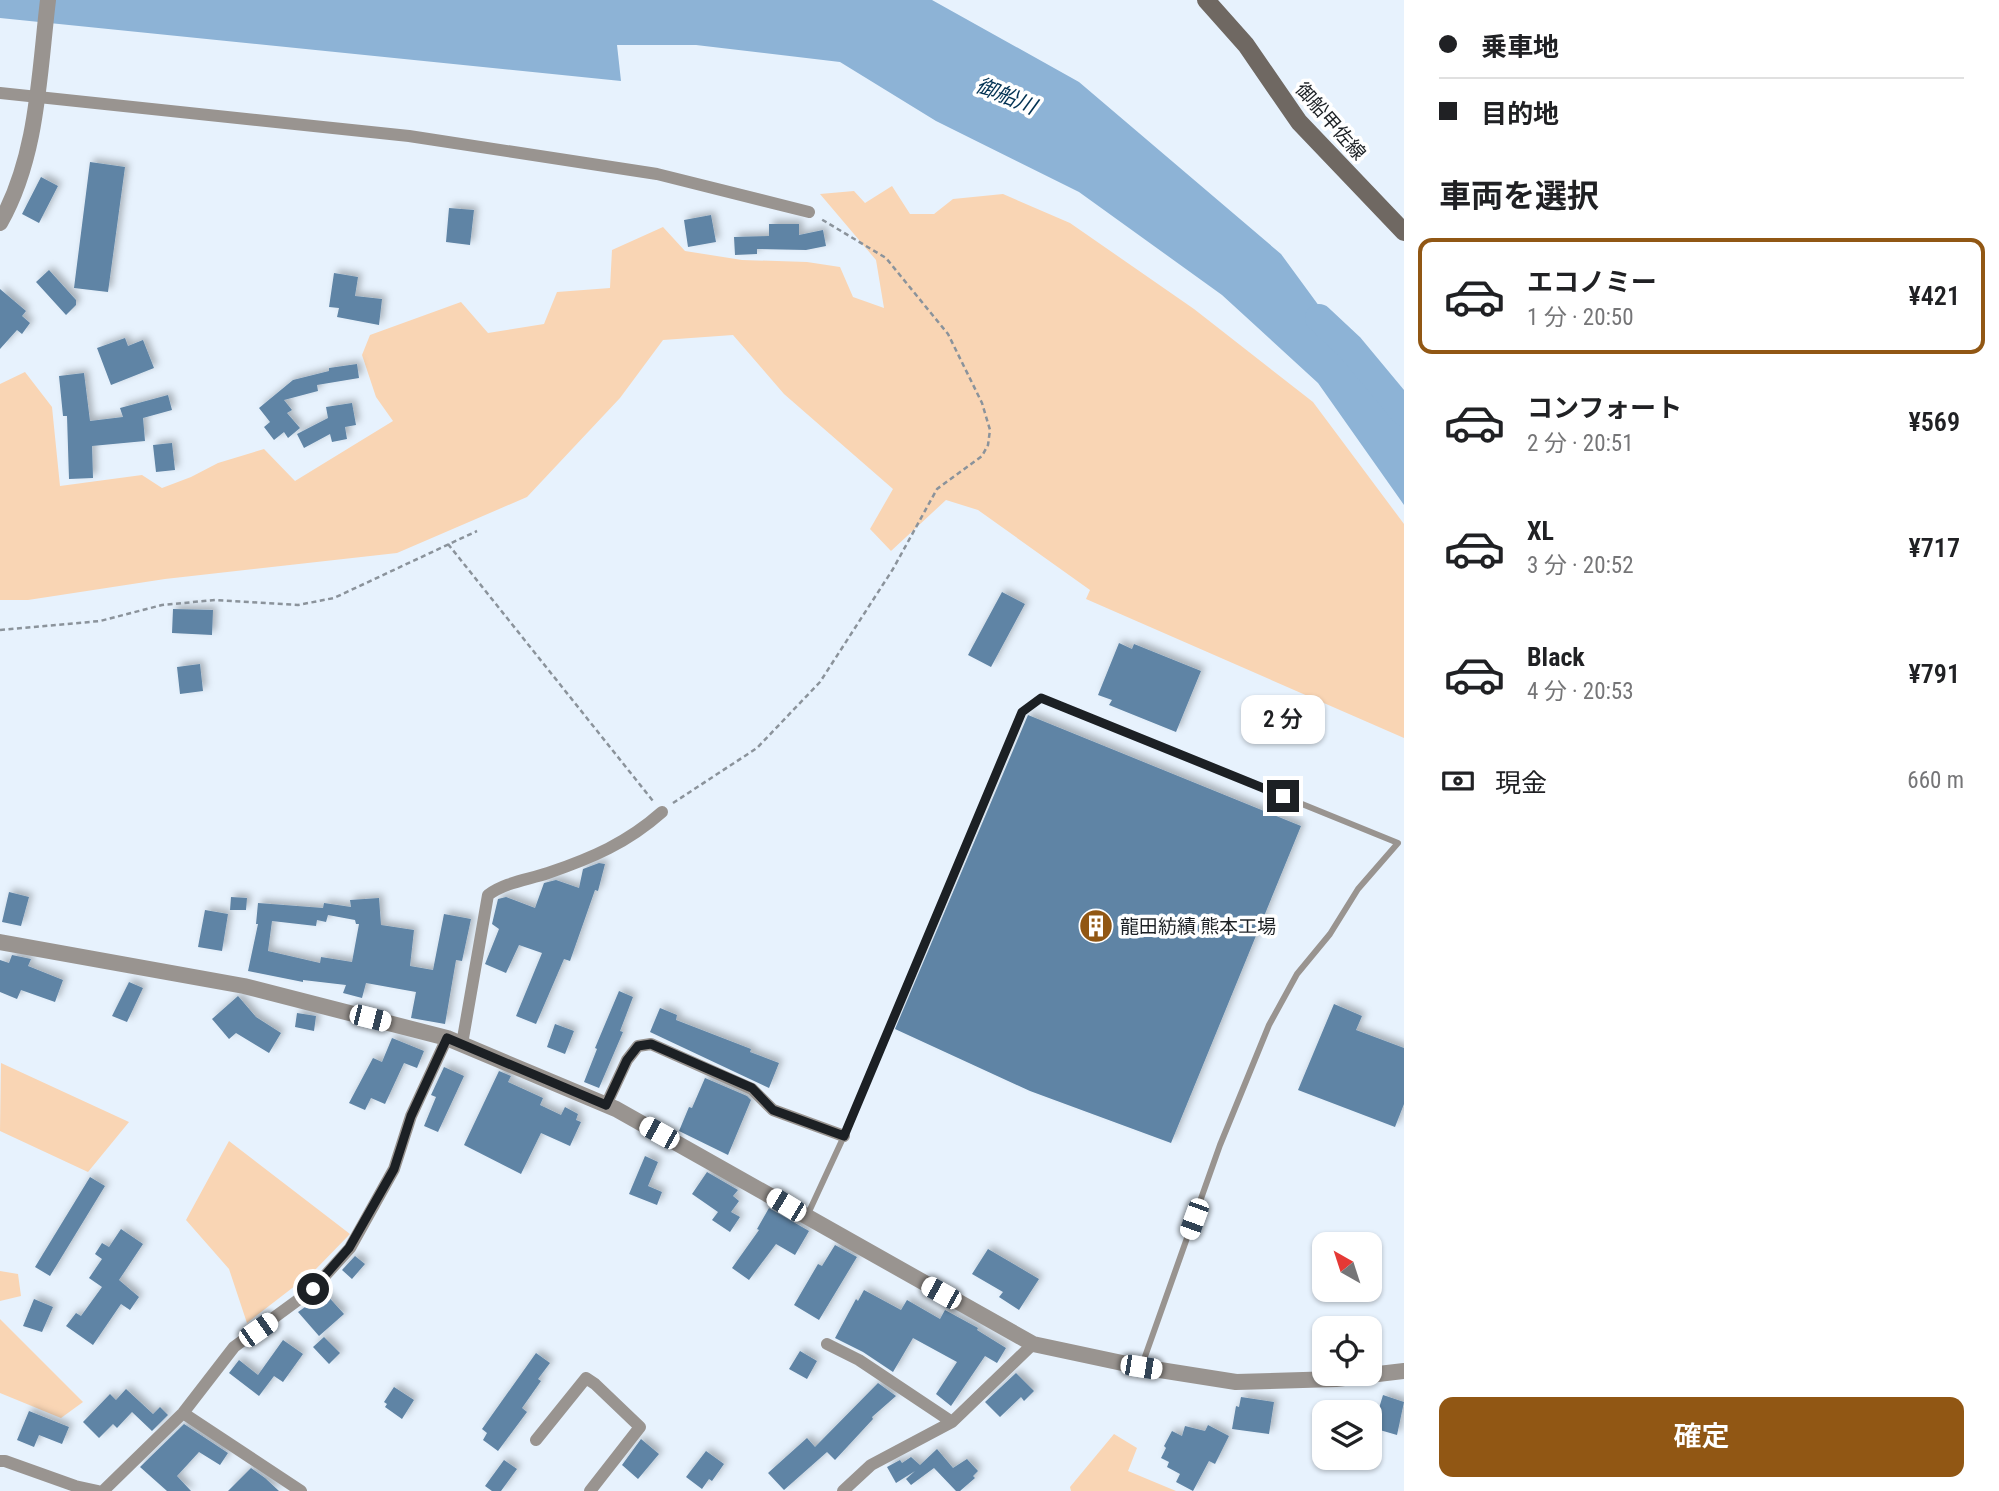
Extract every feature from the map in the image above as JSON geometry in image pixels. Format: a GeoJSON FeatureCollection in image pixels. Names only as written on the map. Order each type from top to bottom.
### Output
{"type":"FeatureCollection","features":[{"type":"Feature","properties":{"kind":"main road","name":"御船甲佐線"},"geometry":{"type":"LineString","coordinates":[[1206,0],[1246,45],[1299,122],[1404,232]]}},
{"type":"Feature","properties":{"kind":"street"},"geometry":{"type":"LineString","coordinates":[[0,223],[11,204],[30,137],[48,0]]}},
{"type":"Feature","properties":{"kind":"street"},"geometry":{"type":"LineString","coordinates":[[0,93],[409,136],[657,174],[809,212]]}},
{"type":"Feature","properties":{"kind":"street"},"geometry":{"type":"LineString","coordinates":[[103,1491],[183,1413],[234,1346],[313,1289],[349,1248],[394,1169],[411,1116],[455,1041],[488,895],[500,886],[602,853],[626,841],[662,812]]}},
{"type":"Feature","properties":{"kind":"street"},"geometry":{"type":"LineString","coordinates":[[0,942],[244,986],[455,1041],[606,1105],[1033,1344],[1141,1367],[1236,1382],[1336,1379],[1404,1371]]}},
{"type":"Feature","properties":{"kind":"street"},"geometry":{"type":"LineString","coordinates":[[606,1105],[627,1060],[638,1046],[651,1044],[752,1088],[773,1110],[844,1136]]}},
{"type":"Feature","properties":{"kind":"street"},"geometry":{"type":"LineString","coordinates":[[827,1344],[859,1360],[952,1422]]}},
{"type":"Feature","properties":{"kind":"street"},"geometry":{"type":"LineString","coordinates":[[843,1491],[871,1465],[952,1422],[1033,1344]]}},
{"type":"Feature","properties":{"kind":"street"},"geometry":{"type":"LineString","coordinates":[[536,1440],[586,1378],[595,1384],[640,1427],[590,1491]]}},
{"type":"Feature","properties":{"kind":"street"},"geometry":{"type":"LineString","coordinates":[[183,1413],[301,1491]]}},
{"type":"Feature","properties":{"kind":"street"},"geometry":{"type":"LineString","coordinates":[[0,1461],[97,1491]]}},
{"type":"Feature","properties":{"kind":"lane"},"geometry":{"type":"LineString","coordinates":[[806,1218],[844,1136],[1022,712],[1041,698],[1398,843],[1358,889],[1330,934],[1297,974],[1269,1025],[1220,1145],[1141,1367]]}},
{"type":"Feature","properties":{"kind":"path"},"geometry":{"type":"LineString","coordinates":[[449,544],[662,812],[677,799],[757,748],[820,682],[893,569],[937,488],[982,456],[988,445],[990,430],[982,402],[948,334],[886,258],[809,212]]}},
{"type":"Feature","properties":{"kind":"path"},"geometry":{"type":"LineString","coordinates":[[0,630],[100,621],[162,605],[215,600],[298,605],[310,603],[334,598],[477,531]]}},
{"type":"Feature","properties":{"kind":"shaded area"},"geometry":{"type":"Polygon","coordinates":[[[892,186],[910,214],[934,214],[953,199],[1003,194],[1070,223],[1194,309],[1313,402],[1404,524],[1404,738],[1086,599],[1090,590],[978,510],[946,500],[891,551],[870,529],[893,489],[784,394],[733,335],[663,340],[620,398],[527,497],[397,553],[165,579],[28,600],[0,600],[0,384],[25,372],[52,407],[60,486],[142,475],[162,488],[218,463],[264,449],[295,481],[393,421],[376,397],[362,355],[370,335],[461,302],[488,333],[544,324],[557,292],[610,288],[612,250],[663,227],[685,251],[742,260],[807,262],[840,267],[853,297],[884,308],[876,260],[820,194],[854,191],[865,203],[892,186]]]}},
{"type":"Feature","properties":{"kind":"shaded area"},"geometry":{"type":"Polygon","coordinates":[[[1,1063],[129,1122],[88,1172],[0,1131],[1,1063]]]}},
{"type":"Feature","properties":{"kind":"shaded area"},"geometry":{"type":"Polygon","coordinates":[[[229,1141],[350,1234],[313,1272],[247,1323],[229,1269],[186,1220],[229,1141]]]}},
{"type":"Feature","properties":{"kind":"shaded area"},"geometry":{"type":"Polygon","coordinates":[[[0,1271],[18,1274],[21,1296],[0,1301],[0,1271]]]}},
{"type":"Feature","properties":{"kind":"shaded area"},"geometry":{"type":"Polygon","coordinates":[[[0,1319],[83,1402],[61,1418],[0,1393],[0,1319]]]}},
{"type":"Feature","properties":{"kind":"shaded area"},"geometry":{"type":"Polygon","coordinates":[[[1114,1434],[1137,1448],[1128,1471],[1176,1491],[1071,1491],[1070,1487],[1114,1434]]]}},
{"type":"Feature","properties":{"kind":"water"},"geometry":{"type":"Polygon","coordinates":[[[0,0],[932,0],[1079,82],[1281,254],[1404,422],[1404,505],[1318,383],[1222,295],[1079,192],[936,121],[840,62],[696,45],[617,45],[621,81],[0,18],[0,0]]]}},
{"type":"Feature","properties":{"kind":"building"},"geometry":{"type":"Polygon","coordinates":[[[90,162],[125,167],[108,292],[74,288],[90,162]]]}},
{"type":"Feature","properties":{"kind":"building"},"geometry":{"type":"Polygon","coordinates":[[[41,177],[58,186],[39,223],[22,214],[41,177]]]}},
{"type":"Feature","properties":{"kind":"building"},"geometry":{"type":"Polygon","coordinates":[[[449,208],[474,210],[470,245],[446,242],[449,208]]]}},
{"type":"Feature","properties":{"kind":"building"},"geometry":{"type":"Polygon","coordinates":[[[711,215],[716,242],[688,247],[684,220],[711,215]]]}},
{"type":"Feature","properties":{"kind":"building"},"geometry":{"type":"Polygon","coordinates":[[[769,224],[799,224],[799,235],[823,230],[826,246],[806,250],[757,249],[757,254],[735,255],[734,237],[769,236],[769,224]]]}},
{"type":"Feature","properties":{"kind":"building"},"geometry":{"type":"Polygon","coordinates":[[[49,270],[76,300],[76,305],[66,315],[36,282],[49,270]]]}},
{"type":"Feature","properties":{"kind":"building"},"geometry":{"type":"Polygon","coordinates":[[[334,273],[358,277],[355,296],[382,299],[379,325],[337,317],[339,308],[329,307],[334,273]]]}},
{"type":"Feature","properties":{"kind":"building"},"geometry":{"type":"Polygon","coordinates":[[[0,289],[26,311],[22,316],[30,323],[22,334],[17,330],[0,349],[0,289]]]}},
{"type":"Feature","properties":{"kind":"building"},"geometry":{"type":"Polygon","coordinates":[[[125,338],[128,346],[143,340],[154,368],[111,385],[97,348],[125,338]]]}},
{"type":"Feature","properties":{"kind":"building"},"geometry":{"type":"Polygon","coordinates":[[[357,364],[359,378],[317,385],[318,391],[284,400],[292,410],[287,413],[300,428],[288,438],[284,432],[274,440],[264,427],[270,422],[259,408],[293,380],[329,371],[329,368],[357,364]]]}},
{"type":"Feature","properties":{"kind":"building"},"geometry":{"type":"Polygon","coordinates":[[[84,373],[90,421],[123,417],[120,408],[168,395],[172,410],[143,418],[145,441],[92,446],[93,478],[69,479],[67,416],[63,416],[59,376],[84,373]]]}},
{"type":"Feature","properties":{"kind":"building"},"geometry":{"type":"Polygon","coordinates":[[[352,403],[356,425],[345,427],[347,439],[332,442],[330,434],[304,448],[297,434],[328,418],[326,407],[352,403]]]}},
{"type":"Feature","properties":{"kind":"building"},"geometry":{"type":"Polygon","coordinates":[[[172,443],[175,470],[156,472],[153,445],[172,443]]]}},
{"type":"Feature","properties":{"kind":"building"},"geometry":{"type":"Polygon","coordinates":[[[1002,592],[1025,604],[991,667],[968,655],[1002,592]]]}},
{"type":"Feature","properties":{"kind":"building"},"geometry":{"type":"Polygon","coordinates":[[[173,609],[213,610],[212,635],[172,633],[173,609]]]}},
{"type":"Feature","properties":{"kind":"building"},"geometry":{"type":"Polygon","coordinates":[[[1119,643],[1132,649],[1134,644],[1201,671],[1176,732],[1109,705],[1112,700],[1098,695],[1119,643]]]}},
{"type":"Feature","properties":{"kind":"building"},"geometry":{"type":"Polygon","coordinates":[[[200,664],[203,691],[180,694],[177,667],[200,664]]]}},
{"type":"Feature","properties":{"kind":"building","name":"龍田紡績 熊本工場"},"geometry":{"type":"Polygon","coordinates":[[[1028,715],[1301,826],[1171,1143],[1030,1091],[895,1029],[1028,715]]]}},
{"type":"Feature","properties":{"kind":"building"},"geometry":{"type":"Polygon","coordinates":[[[599,863],[605,864],[598,891],[595,890],[570,961],[564,959],[536,1024],[516,1016],[542,953],[519,945],[506,973],[485,964],[499,929],[492,924],[498,899],[506,897],[535,908],[544,883],[556,880],[579,888],[583,869],[599,863]]]}},
{"type":"Feature","properties":{"kind":"building"},"geometry":{"type":"Polygon","coordinates":[[[9,892],[29,897],[21,926],[2,922],[9,892]]]}},
{"type":"Feature","properties":{"kind":"building"},"geometry":{"type":"Polygon","coordinates":[[[231,897],[247,898],[246,910],[230,910],[231,897]]]}},
{"type":"Feature","properties":{"kind":"building"},"geometry":{"type":"Polygon","coordinates":[[[379,898],[381,925],[414,930],[410,966],[433,970],[444,914],[471,919],[462,961],[456,960],[445,1024],[411,1018],[416,992],[366,983],[362,998],[343,993],[346,985],[303,982],[248,971],[258,924],[258,903],[323,908],[324,903],[351,907],[350,900],[379,898]],[[328,915],[326,922],[317,920],[316,926],[272,921],[268,951],[320,963],[321,957],[352,962],[359,924],[356,924],[355,920],[328,915]]]}},
{"type":"Feature","properties":{"kind":"building"},"geometry":{"type":"Polygon","coordinates":[[[205,910],[228,914],[222,951],[198,947],[205,910]]]}},
{"type":"Feature","properties":{"kind":"building"},"geometry":{"type":"Polygon","coordinates":[[[12,955],[31,959],[28,966],[63,980],[55,1002],[21,990],[17,999],[0,992],[0,960],[9,963],[12,955]]]}},
{"type":"Feature","properties":{"kind":"building"},"geometry":{"type":"Polygon","coordinates":[[[129,982],[143,988],[127,1022],[112,1016],[129,982]]]}},
{"type":"Feature","properties":{"kind":"building"},"geometry":{"type":"Polygon","coordinates":[[[619,991],[633,997],[620,1031],[623,1032],[599,1088],[584,1082],[619,991]]]}},
{"type":"Feature","properties":{"kind":"building"},"geometry":{"type":"Polygon","coordinates":[[[238,996],[256,1017],[281,1033],[269,1053],[236,1033],[229,1039],[212,1019],[238,996]]]}},
{"type":"Feature","properties":{"kind":"building"},"geometry":{"type":"Polygon","coordinates":[[[1334,1004],[1362,1016],[1356,1030],[1404,1048],[1404,1104],[1395,1127],[1298,1090],[1334,1004]]]}},
{"type":"Feature","properties":{"kind":"building"},"geometry":{"type":"Polygon","coordinates":[[[660,1008],[677,1015],[676,1020],[751,1049],[750,1052],[779,1063],[769,1088],[650,1032],[660,1008]]]}},
{"type":"Feature","properties":{"kind":"building"},"geometry":{"type":"Polygon","coordinates":[[[297,1013],[316,1016],[314,1031],[295,1027],[297,1013]]]}},
{"type":"Feature","properties":{"kind":"building"},"geometry":{"type":"Polygon","coordinates":[[[555,1024],[574,1031],[565,1054],[547,1047],[555,1024]]]}},
{"type":"Feature","properties":{"kind":"building"},"geometry":{"type":"Polygon","coordinates":[[[392,1038],[424,1051],[417,1068],[404,1063],[385,1104],[371,1098],[365,1110],[349,1103],[373,1058],[382,1062],[392,1038]]]}},
{"type":"Feature","properties":{"kind":"building"},"geometry":{"type":"Polygon","coordinates":[[[444,1067],[464,1076],[438,1132],[424,1126],[436,1097],[431,1095],[444,1067]]]}},
{"type":"Feature","properties":{"kind":"building"},"geometry":{"type":"Polygon","coordinates":[[[499,1071],[511,1076],[508,1082],[543,1098],[540,1105],[561,1115],[565,1107],[578,1114],[576,1120],[581,1122],[570,1146],[541,1133],[521,1174],[464,1145],[499,1071]]]}},
{"type":"Feature","properties":{"kind":"building"},"geometry":{"type":"Polygon","coordinates":[[[705,1078],[751,1100],[728,1155],[679,1131],[705,1078]]]}},
{"type":"Feature","properties":{"kind":"building"},"geometry":{"type":"Polygon","coordinates":[[[645,1156],[658,1162],[648,1186],[662,1192],[657,1205],[629,1194],[645,1156]]]}},
{"type":"Feature","properties":{"kind":"building"},"geometry":{"type":"Polygon","coordinates":[[[707,1172],[738,1190],[733,1196],[739,1201],[731,1212],[740,1217],[730,1232],[712,1220],[718,1212],[692,1194],[707,1172]]]}},
{"type":"Feature","properties":{"kind":"building"},"geometry":{"type":"Polygon","coordinates":[[[90,1177],[105,1186],[50,1276],[35,1267],[90,1177]]]}},
{"type":"Feature","properties":{"kind":"building"},"geometry":{"type":"Polygon","coordinates":[[[769,1208],[809,1231],[795,1255],[776,1244],[749,1280],[732,1268],[759,1230],[757,1229],[769,1208]]]}},
{"type":"Feature","properties":{"kind":"building"},"geometry":{"type":"Polygon","coordinates":[[[121,1229],[143,1244],[119,1280],[139,1297],[130,1310],[121,1304],[93,1345],[66,1326],[76,1313],[81,1316],[102,1287],[89,1278],[102,1259],[95,1254],[102,1243],[109,1247],[121,1229]]]}},
{"type":"Feature","properties":{"kind":"building"},"geometry":{"type":"Polygon","coordinates":[[[835,1245],[857,1257],[819,1320],[794,1305],[818,1264],[822,1266],[835,1245]]]}},
{"type":"Feature","properties":{"kind":"building"},"geometry":{"type":"Polygon","coordinates":[[[988,1249],[1039,1279],[1019,1310],[999,1297],[1003,1292],[972,1274],[988,1249]]]}},
{"type":"Feature","properties":{"kind":"building"},"geometry":{"type":"Polygon","coordinates":[[[355,1256],[365,1264],[352,1279],[342,1270],[355,1256]]]}},
{"type":"Feature","properties":{"kind":"building"},"geometry":{"type":"Polygon","coordinates":[[[864,1290],[901,1310],[907,1300],[940,1319],[945,1310],[978,1328],[977,1330],[1006,1348],[997,1363],[985,1356],[951,1406],[936,1394],[957,1362],[913,1338],[893,1372],[835,1338],[856,1299],[858,1301],[864,1290]]]}},
{"type":"Feature","properties":{"kind":"building"},"geometry":{"type":"Polygon","coordinates":[[[325,1293],[344,1314],[319,1336],[298,1312],[325,1293]]]}},
{"type":"Feature","properties":{"kind":"building"},"geometry":{"type":"Polygon","coordinates":[[[34,1299],[53,1307],[42,1332],[23,1326],[34,1299]]]}},
{"type":"Feature","properties":{"kind":"building"},"geometry":{"type":"Polygon","coordinates":[[[324,1337],[340,1353],[329,1364],[313,1347],[324,1337]]]}},
{"type":"Feature","properties":{"kind":"building"},"geometry":{"type":"Polygon","coordinates":[[[283,1340],[303,1354],[283,1382],[274,1376],[259,1396],[229,1373],[239,1360],[258,1375],[283,1340]]]}},
{"type":"Feature","properties":{"kind":"building"},"geometry":{"type":"Polygon","coordinates":[[[800,1351],[817,1361],[807,1379],[789,1369],[800,1351]]]}},
{"type":"Feature","properties":{"kind":"building"},"geometry":{"type":"Polygon","coordinates":[[[536,1353],[550,1363],[522,1408],[527,1412],[498,1451],[483,1440],[487,1433],[482,1429],[536,1353]]]}},
{"type":"Feature","properties":{"kind":"building"},"geometry":{"type":"Polygon","coordinates":[[[1016,1373],[1034,1391],[1024,1401],[1021,1397],[1000,1417],[985,1402],[1016,1373]]]}},
{"type":"Feature","properties":{"kind":"building"},"geometry":{"type":"Polygon","coordinates":[[[878,1383],[896,1396],[872,1417],[835,1460],[827,1452],[784,1490],[768,1473],[807,1438],[815,1447],[878,1383]]]}},
{"type":"Feature","properties":{"kind":"building"},"geometry":{"type":"Polygon","coordinates":[[[394,1387],[414,1400],[402,1419],[385,1407],[387,1404],[384,1402],[394,1387]]]}},
{"type":"Feature","properties":{"kind":"building"},"geometry":{"type":"Polygon","coordinates":[[[126,1389],[153,1414],[160,1407],[168,1415],[152,1431],[132,1412],[117,1428],[113,1424],[99,1438],[83,1422],[110,1394],[116,1400],[126,1389]]]}},
{"type":"Feature","properties":{"kind":"building"},"geometry":{"type":"Polygon","coordinates":[[[1383,1395],[1404,1402],[1397,1435],[1382,1431],[1383,1395]]]}},
{"type":"Feature","properties":{"kind":"building"},"geometry":{"type":"Polygon","coordinates":[[[1241,1397],[1274,1402],[1269,1434],[1232,1429],[1236,1406],[1239,1407],[1241,1397]]]}},
{"type":"Feature","properties":{"kind":"building"},"geometry":{"type":"Polygon","coordinates":[[[29,1411],[69,1427],[62,1444],[39,1435],[34,1447],[17,1440],[29,1411]]]}},
{"type":"Feature","properties":{"kind":"building"},"geometry":{"type":"Polygon","coordinates":[[[184,1424],[228,1453],[220,1465],[199,1452],[177,1476],[191,1491],[167,1491],[140,1467],[184,1424]]]}},
{"type":"Feature","properties":{"kind":"building"},"geometry":{"type":"Polygon","coordinates":[[[1208,1425],[1229,1436],[1215,1464],[1209,1461],[1193,1491],[1176,1482],[1180,1474],[1167,1467],[1169,1462],[1161,1458],[1172,1431],[1182,1436],[1185,1426],[1205,1431],[1208,1425]]]}},
{"type":"Feature","properties":{"kind":"building"},"geometry":{"type":"Polygon","coordinates":[[[641,1439],[659,1454],[638,1479],[622,1465],[641,1439]]]}},
{"type":"Feature","properties":{"kind":"building"},"geometry":{"type":"Polygon","coordinates":[[[937,1449],[953,1468],[967,1459],[978,1471],[973,1476],[975,1478],[960,1491],[956,1491],[934,1468],[911,1485],[906,1479],[915,1471],[896,1483],[887,1467],[911,1457],[920,1465],[937,1449]]]}},
{"type":"Feature","properties":{"kind":"building"},"geometry":{"type":"Polygon","coordinates":[[[706,1451],[724,1464],[712,1481],[709,1479],[702,1489],[686,1477],[706,1451]]]}},
{"type":"Feature","properties":{"kind":"building"},"geometry":{"type":"Polygon","coordinates":[[[504,1460],[517,1469],[501,1491],[492,1491],[485,1486],[504,1460]]]}},
{"type":"Feature","properties":{"kind":"building"},"geometry":{"type":"Polygon","coordinates":[[[251,1468],[265,1478],[279,1491],[228,1491],[251,1468]]]}},
{"type":"Feature","properties":{"kind":"waterway","name":"御船川"},"geometry":{"type":"LineString","coordinates":[[1319,318],[1350,347],[1404,412]]}},
{"type":"Feature","properties":{"kind":"place","name":"龍田紡績 熊本工場"},"geometry":{"type":"Point","coordinates":[1096,926]}},
{"type":"Feature","properties":{"kind":"route"},"geometry":{"type":"LineString","coordinates":[[313,1289],[349,1248],[394,1169],[411,1116],[447,1038],[606,1105],[627,1060],[638,1046],[651,1044],[752,1088],[773,1110],[844,1136],[1022,712],[1041,698],[1283,796]]}}]}
